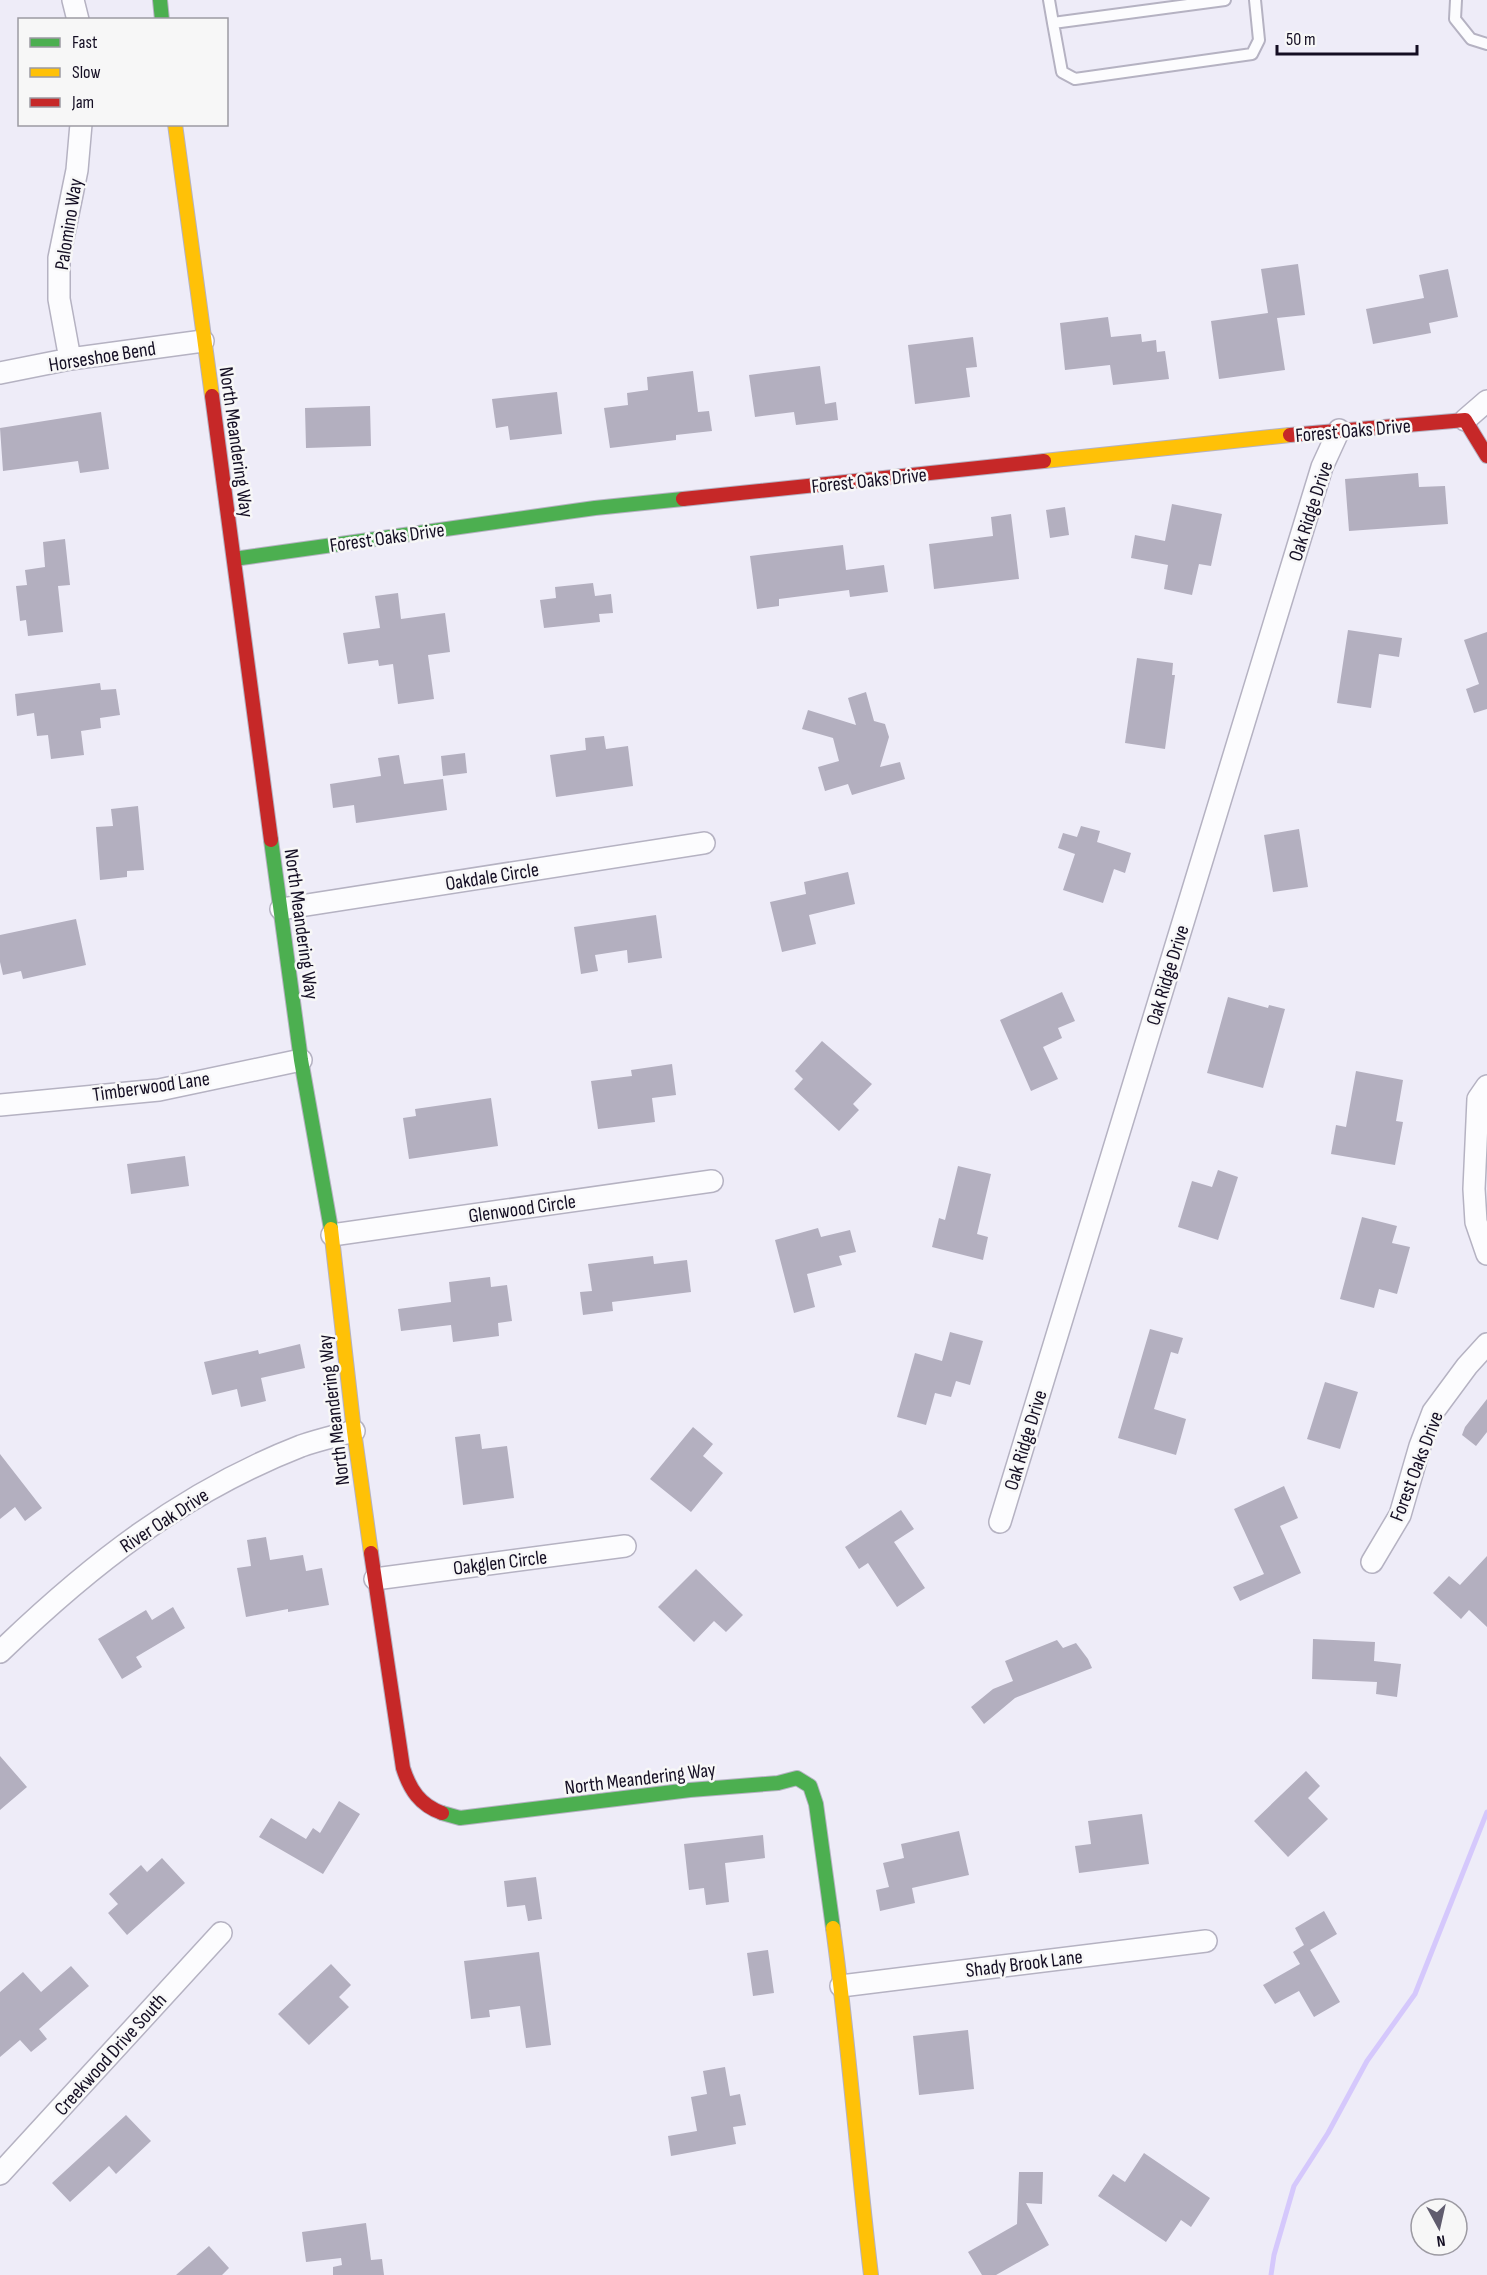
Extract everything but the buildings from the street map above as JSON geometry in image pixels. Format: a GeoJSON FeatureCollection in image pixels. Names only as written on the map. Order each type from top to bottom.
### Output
{"type":"FeatureCollection","features":[{"type":"Feature","properties":{"kind":"street"},"geometry":{"type":"LineString","coordinates":[[73,0],[78,18]]}},
{"type":"Feature","properties":{"kind":"street"},"geometry":{"type":"LineString","coordinates":[[160,0],[162,18]]}},
{"type":"Feature","properties":{"kind":"street","name":"Palomino Way"},"geometry":{"type":"LineString","coordinates":[[70,360],[59,299],[59,258],[77,170],[81,126]]}},
{"type":"Feature","properties":{"kind":"street","name":"North Meandering Way"},"geometry":{"type":"LineString","coordinates":[[175,126],[301,1060],[332,1235],[354,1431],[397,1737],[406,1782],[431,1810],[460,1818],[690,1790],[778,1783],[797,1778],[810,1785],[816,1804],[841,1986],[871,2275]]}},
{"type":"Feature","properties":{"kind":"street","name":"Horseshoe Bend"},"geometry":{"type":"LineString","coordinates":[[0,373],[70,360],[203,341]]}},
{"type":"Feature","properties":{"kind":"street"},"geometry":{"type":"LineString","coordinates":[[1487,401],[1465,420],[1487,456]]}},
{"type":"Feature","properties":{"kind":"street","name":"Forest Oaks Drive"},"geometry":{"type":"LineString","coordinates":[[234,559],[595,508],[1339,430],[1465,420]]}},
{"type":"Feature","properties":{"kind":"street","name":"Oak Ridge Drive"},"geometry":{"type":"LineString","coordinates":[[1000,1522],[1322,467],[1339,430]]}},
{"type":"Feature","properties":{"kind":"street","name":"Oakdale Circle"},"geometry":{"type":"LineString","coordinates":[[281,909],[704,843]]}},
{"type":"Feature","properties":{"kind":"street","name":"Timberwood Lane"},"geometry":{"type":"LineString","coordinates":[[0,1105],[159,1090],[301,1060]]}},
{"type":"Feature","properties":{"kind":"street"},"geometry":{"type":"LineString","coordinates":[[1487,1086],[1479,1100],[1474,1189],[1476,1222],[1487,1254]]}},
{"type":"Feature","properties":{"kind":"street","name":"Glenwood Circle"},"geometry":{"type":"LineString","coordinates":[[332,1235],[712,1181]]}},
{"type":"Feature","properties":{"kind":"street","name":"Forest Oaks Drive"},"geometry":{"type":"LineString","coordinates":[[1372,1562],[1400,1515],[1420,1446],[1433,1413],[1467,1366],[1487,1344]]}},
{"type":"Feature","properties":{"kind":"street","name":"River Oak Drive"},"geometry":{"type":"LineString","coordinates":[[0,1652],[90,1569],[160,1518],[245,1470],[303,1446],[354,1431]]}},
{"type":"Feature","properties":{"kind":"street","name":"Oakglen Circle"},"geometry":{"type":"LineString","coordinates":[[375,1579],[625,1546]]}},
{"type":"Feature","properties":{"kind":"street","name":"Creekwood Drive South"},"geometry":{"type":"LineString","coordinates":[[0,2174],[220,1934]]}},
{"type":"Feature","properties":{"kind":"street","name":"Shady Brook Lane"},"geometry":{"type":"LineString","coordinates":[[841,1986],[1206,1941]]}},
{"type":"Feature","properties":{"kind":"lane"},"geometry":{"type":"LineString","coordinates":[[1049,0],[1062,72],[1075,79],[1252,54],[1259,40],[1255,0]]}},
{"type":"Feature","properties":{"kind":"lane"},"geometry":{"type":"LineString","coordinates":[[1053,22],[1225,0]]}},
{"type":"Feature","properties":{"kind":"lane"},"geometry":{"type":"LineString","coordinates":[[1456,0],[1455,19],[1471,39],[1487,44]]}},
{"type":"Feature","properties":{"kind":"waterway"},"geometry":{"type":"LineString","coordinates":[[1271,2275],[1274,2255],[1294,2186],[1328,2133],[1367,2061],[1415,1994],[1487,1812]]}},
{"type":"Feature","properties":{"kind":"traffic: fast"},"geometry":{"type":"LineString","coordinates":[[160,0],[162,18]]}},
{"type":"Feature","properties":{"kind":"traffic: fast"},"geometry":{"type":"LineString","coordinates":[[234,559],[595,508],[683,499]]}},
{"type":"Feature","properties":{"kind":"traffic: fast"},"geometry":{"type":"LineString","coordinates":[[271,840],[301,1060],[331,1229]]}},
{"type":"Feature","properties":{"kind":"traffic: fast"},"geometry":{"type":"LineString","coordinates":[[442,1813],[460,1818],[690,1790],[778,1783],[797,1778],[810,1786],[816,1804],[833,1928]]}},
{"type":"Feature","properties":{"kind":"traffic: slow"},"geometry":{"type":"LineString","coordinates":[[175,126],[212,396]]}},
{"type":"Feature","properties":{"kind":"traffic: slow"},"geometry":{"type":"LineString","coordinates":[[1044,461],[1290,435]]}},
{"type":"Feature","properties":{"kind":"traffic: slow"},"geometry":{"type":"LineString","coordinates":[[331,1229],[354,1431],[371,1553]]}},
{"type":"Feature","properties":{"kind":"traffic: slow"},"geometry":{"type":"LineString","coordinates":[[833,1928],[871,2275]]}},
{"type":"Feature","properties":{"kind":"traffic: jam"},"geometry":{"type":"LineString","coordinates":[[212,396],[271,840]]}},
{"type":"Feature","properties":{"kind":"traffic: jam"},"geometry":{"type":"LineString","coordinates":[[1290,435],[1465,420],[1487,456]]}},
{"type":"Feature","properties":{"kind":"traffic: jam"},"geometry":{"type":"LineString","coordinates":[[683,499],[1044,461]]}},
{"type":"Feature","properties":{"kind":"traffic: jam"},"geometry":{"type":"LineString","coordinates":[[371,1553],[403,1768],[417,1796],[428,1806],[442,1813]]}}]}
